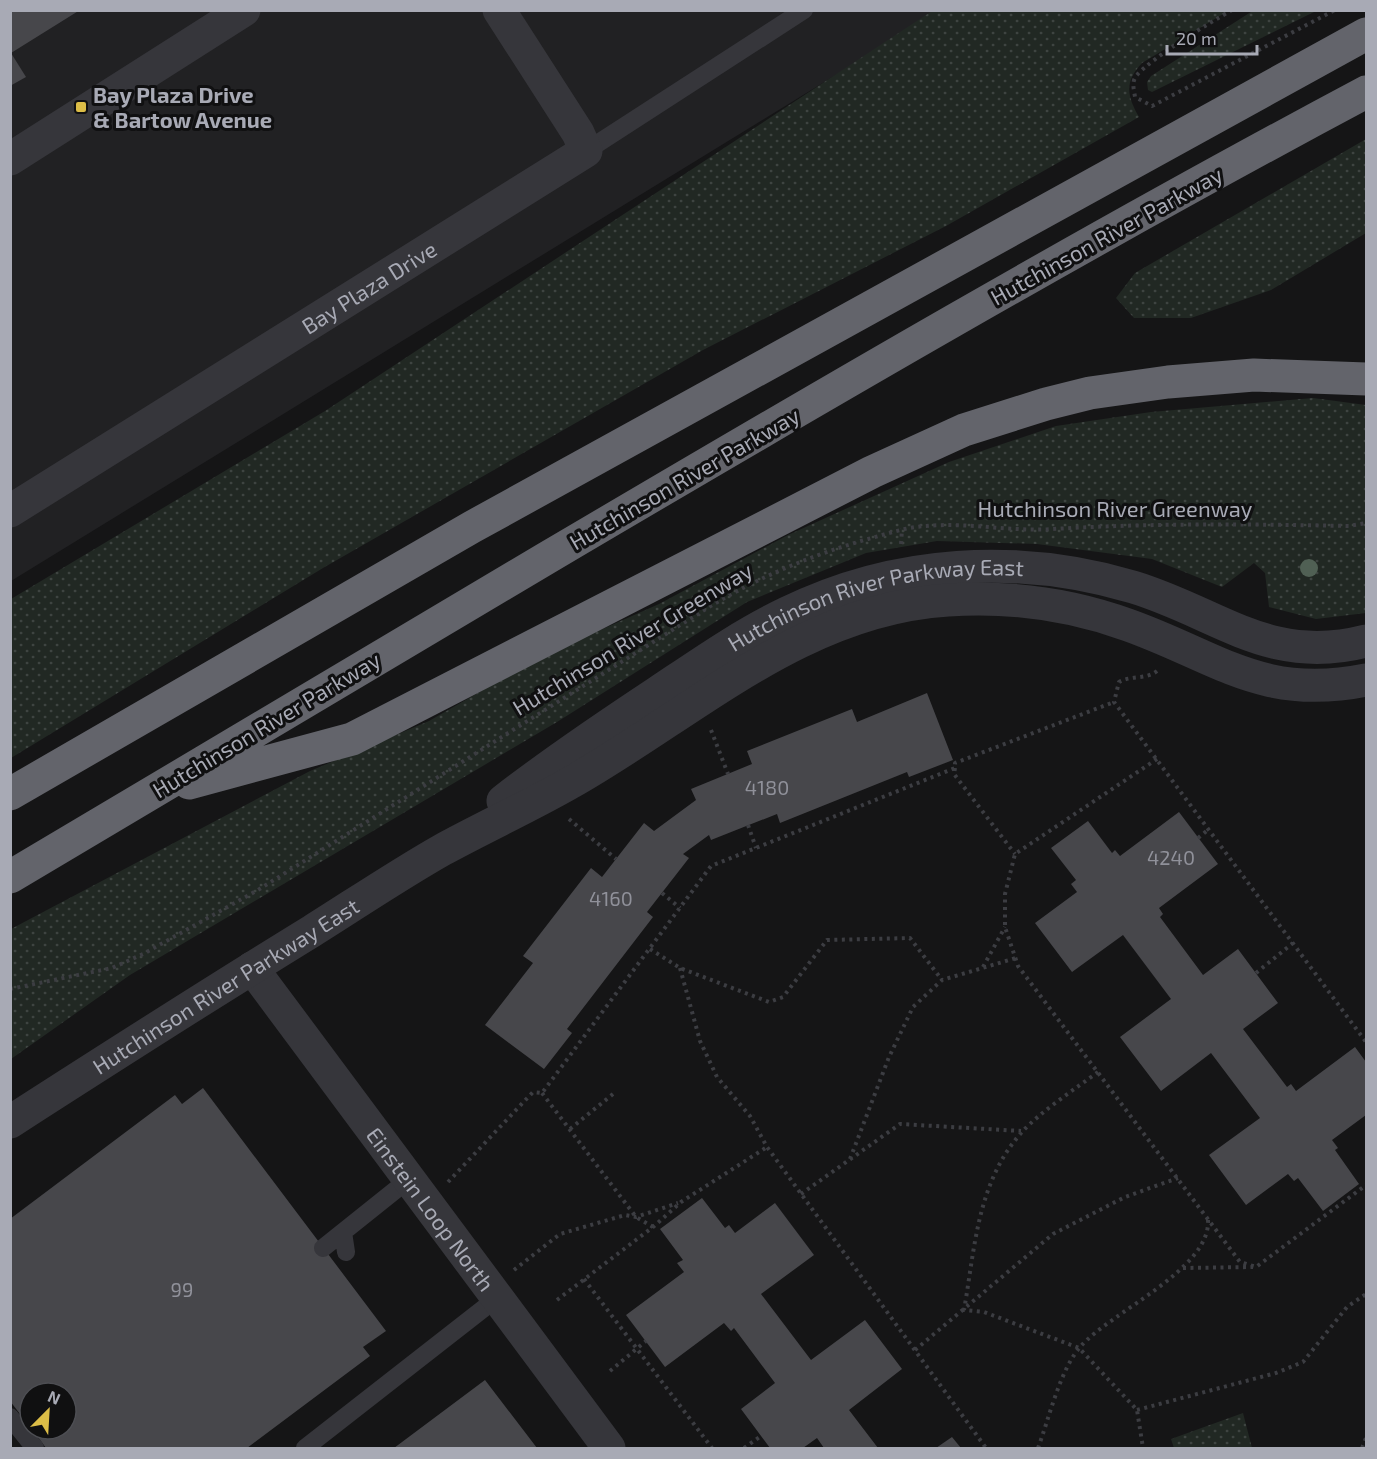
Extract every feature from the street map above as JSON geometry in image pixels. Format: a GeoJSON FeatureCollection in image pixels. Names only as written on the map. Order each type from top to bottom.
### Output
{"type":"FeatureCollection","features":[{"type":"Feature","properties":{"kind":"highway"},"geometry":{"type":"LineString","coordinates":[[10,794],[472,527],[1359,37]]}},
{"type":"Feature","properties":{"kind":"highway","name":"Hutchinson River Parkway"},"geometry":{"type":"LineString","coordinates":[[10,877],[868,370],[1144,213],[1366,92]]}},
{"type":"Feature","properties":{"kind":"highway"},"geometry":{"type":"LineString","coordinates":[[150,793],[352,739],[872,472],[964,430],[1046,404],[1090,393],[1168,382],[1264,375],[1366,379]]}},
{"type":"Feature","properties":{"kind":"street"},"geometry":{"type":"LineString","coordinates":[[10,159],[244,10]]}},
{"type":"Feature","properties":{"kind":"street"},"geometry":{"type":"LineString","coordinates":[[499,10],[578,133],[586,151]]}},
{"type":"Feature","properties":{"kind":"street","name":"Bay Plaza Drive"},"geometry":{"type":"LineString","coordinates":[[10,511],[586,151]]}},
{"type":"Feature","properties":{"kind":"street","name":"Hutchinson River Parkway East"},"geometry":{"type":"LineString","coordinates":[[441,851],[551,764],[738,639],[809,603],[871,581],[916,572],[972,566],[1054,569],[1143,590],[1251,638],[1275,644],[1320,649],[1366,641]]}},
{"type":"Feature","properties":{"kind":"street","name":"Hutchinson River Parkway East"},"geometry":{"type":"LineString","coordinates":[[10,1122],[441,851],[543,797],[777,653],[831,626],[889,608],[920,602],[980,599],[1042,604],[1100,616],[1171,642],[1228,669],[1277,683],[1330,686],[1366,680]]}},
{"type":"Feature","properties":{"kind":"street","name":"Einstein Loop North"},"geometry":{"type":"LineString","coordinates":[[252,968],[609,1449]]}},
{"type":"Feature","properties":{"kind":"lane"},"geometry":{"type":"LineString","coordinates":[[586,151],[804,10]]}},
{"type":"Feature","properties":{"kind":"lane"},"geometry":{"type":"LineString","coordinates":[[323,1248],[343,1232],[418,1192]]}},
{"type":"Feature","properties":{"kind":"lane"},"geometry":{"type":"LineString","coordinates":[[343,1232],[346,1252]]}},
{"type":"Feature","properties":{"kind":"lane"},"geometry":{"type":"LineString","coordinates":[[305,1449],[494,1294]]}},
{"type":"Feature","properties":{"kind":"lane"},"geometry":{"type":"LineString","coordinates":[[10,1417],[35,1449]]}},
{"type":"Feature","properties":{"kind":"path"},"geometry":{"type":"LineString","coordinates":[[1232,10],[1155,60],[1136,76],[1133,85],[1135,97],[1152,106],[1335,10]]}},
{"type":"Feature","properties":{"kind":"path","name":"Hutchinson River Greenway"},"geometry":{"type":"LineString","coordinates":[[10,989],[112,968],[183,932],[258,890],[717,602],[766,576],[818,555],[902,529],[924,526],[997,526],[1050,530],[1164,523],[1349,526],[1366,523]]}},
{"type":"Feature","properties":{"kind":"path"},"geometry":{"type":"LineString","coordinates":[[1114,702],[1119,682],[1125,678],[1151,676],[1158,671],[1171,642]]}},
{"type":"Feature","properties":{"kind":"path"},"geometry":{"type":"LineString","coordinates":[[699,701],[728,774]]}},
{"type":"Feature","properties":{"kind":"path"},"geometry":{"type":"LineString","coordinates":[[1114,702],[1366,1042]]}},
{"type":"Feature","properties":{"kind":"path"},"geometry":{"type":"LineString","coordinates":[[1015,854],[954,774],[955,763],[1114,702]]}},
{"type":"Feature","properties":{"kind":"path"},"geometry":{"type":"LineString","coordinates":[[1157,759],[1015,854],[1005,894],[1005,927],[1018,966],[1240,1262],[1256,1267]]}},
{"type":"Feature","properties":{"kind":"path"},"geometry":{"type":"LineString","coordinates":[[542,1093],[711,866],[955,768]]}},
{"type":"Feature","properties":{"kind":"path"},"geometry":{"type":"LineString","coordinates":[[543,797],[616,859]]}},
{"type":"Feature","properties":{"kind":"path"},"geometry":{"type":"LineString","coordinates":[[748,825],[756,848]]}},
{"type":"Feature","properties":{"kind":"path"},"geometry":{"type":"LineString","coordinates":[[1198,838],[1209,829]]}},
{"type":"Feature","properties":{"kind":"path"},"geometry":{"type":"LineString","coordinates":[[662,893],[680,908]]}},
{"type":"Feature","properties":{"kind":"path"},"geometry":{"type":"LineString","coordinates":[[982,968],[1005,927]]}},
{"type":"Feature","properties":{"kind":"path"},"geometry":{"type":"LineString","coordinates":[[649,949],[680,969],[769,1002],[783,997],[827,940],[910,938],[942,980]]}},
{"type":"Feature","properties":{"kind":"path"},"geometry":{"type":"LineString","coordinates":[[1256,973],[1293,944]]}},
{"type":"Feature","properties":{"kind":"path"},"geometry":{"type":"LineString","coordinates":[[850,1159],[889,1058],[913,1007],[942,980],[1016,958]]}},
{"type":"Feature","properties":{"kind":"path"},"geometry":{"type":"LineString","coordinates":[[680,969],[700,1041],[717,1077],[750,1116],[767,1147],[986,1449]]}},
{"type":"Feature","properties":{"kind":"path"},"geometry":{"type":"LineString","coordinates":[[964,1310],[980,1210],[996,1170],[1022,1131],[1098,1072]]}},
{"type":"Feature","properties":{"kind":"path"},"geometry":{"type":"LineString","coordinates":[[418,1192],[533,1092],[542,1093],[636,1218]]}},
{"type":"Feature","properties":{"kind":"path"},"geometry":{"type":"LineString","coordinates":[[570,1129],[613,1094]]}},
{"type":"Feature","properties":{"kind":"path"},"geometry":{"type":"LineString","coordinates":[[801,1194],[900,1124],[1022,1131]]}},
{"type":"Feature","properties":{"kind":"path"},"geometry":{"type":"LineString","coordinates":[[556,1300],[653,1227],[681,1202],[767,1147]]}},
{"type":"Feature","properties":{"kind":"path"},"geometry":{"type":"LineString","coordinates":[[915,1350],[1053,1234],[1125,1197],[1178,1178]]}},
{"type":"Feature","properties":{"kind":"path"},"geometry":{"type":"LineString","coordinates":[[1182,1268],[1256,1267],[1366,1185]]}},
{"type":"Feature","properties":{"kind":"path"},"geometry":{"type":"LineString","coordinates":[[636,1218],[681,1202]]}},
{"type":"Feature","properties":{"kind":"path"},"geometry":{"type":"LineString","coordinates":[[494,1294],[560,1234],[625,1215],[653,1227]]}},
{"type":"Feature","properties":{"kind":"path"},"geometry":{"type":"LineString","coordinates":[[1038,1449],[1068,1368],[1079,1348],[1099,1329],[1182,1268],[1201,1246],[1208,1230],[1208,1218]]}},
{"type":"Feature","properties":{"kind":"path"},"geometry":{"type":"LineString","coordinates":[[584,1279],[712,1449]]}},
{"type":"Feature","properties":{"kind":"path"},"geometry":{"type":"LineString","coordinates":[[1137,1410],[1276,1373],[1303,1362],[1347,1307],[1366,1294]]}},
{"type":"Feature","properties":{"kind":"path"},"geometry":{"type":"LineString","coordinates":[[964,1310],[984,1312],[1079,1348],[1137,1410],[1143,1449]]}},
{"type":"Feature","properties":{"kind":"path"},"geometry":{"type":"LineString","coordinates":[[610,1371],[646,1341]]}},
{"type":"Feature","properties":{"kind":"path"},"geometry":{"type":"LineString","coordinates":[[744,1449],[761,1436]]}},
{"type":"Feature","properties":{"kind":"path"},"geometry":{"type":"LineString","coordinates":[[1362,1449],[1366,1437]]}},
{"type":"Feature","properties":{"kind":"shaded area"},"geometry":{"type":"Polygon","coordinates":[[[1254,10],[1316,11],[1152,92],[1148,90],[1147,82],[1151,76],[1254,10]]]}},
{"type":"Feature","properties":{"kind":"shaded area"},"geometry":{"type":"Polygon","coordinates":[[[11,11],[940,11],[11,581],[11,11]]]}},
{"type":"Feature","properties":{"kind":"shaded area"},"geometry":{"type":"Polygon","coordinates":[[[932,11],[1228,11],[1142,63],[1136,70],[1129,89],[1139,117],[946,226],[703,350],[323,568],[11,758],[11,599],[325,411],[932,11]]]}},
{"type":"Feature","properties":{"kind":"shaded area"},"geometry":{"type":"Polygon","coordinates":[[[1366,139],[1366,233],[1271,290],[1191,318],[1134,318],[1116,298],[1135,273],[1366,139]]]}},
{"type":"Feature","properties":{"kind":"shaded area"},"geometry":{"type":"Polygon","coordinates":[[[1313,398],[1366,405],[1366,613],[1316,619],[1269,607],[1265,573],[1254,563],[1222,587],[1152,559],[1037,544],[937,541],[866,553],[747,602],[557,722],[130,975],[11,1059],[11,929],[310,771],[429,721],[546,654],[659,604],[788,535],[949,462],[1056,426],[1151,412],[1313,398]]]}},
{"type":"Feature","properties":{"kind":"shaded area"},"geometry":{"type":"Polygon","coordinates":[[[1243,1413],[1252,1448],[1174,1448],[1171,1439],[1243,1413]]]}},
{"type":"Feature","properties":{"kind":"building"},"geometry":{"type":"Polygon","coordinates":[[[10,10],[80,10],[11,53],[26,77],[10,86],[10,10]]]}},
{"type":"Feature","properties":{"kind":"building"},"geometry":{"type":"Polygon","coordinates":[[[927,693],[953,760],[909,777],[907,772],[780,823],[777,814],[711,840],[709,835],[683,854],[689,858],[647,912],[653,917],[567,1029],[572,1033],[544,1069],[485,1025],[533,963],[523,956],[591,868],[602,877],[644,823],[654,831],[696,800],[691,789],[752,764],[747,751],[852,709],[857,722],[927,693]]]}},
{"type":"Feature","properties":{"kind":"building"},"geometry":{"type":"Polygon","coordinates":[[[1179,812],[1218,864],[1159,908],[1163,914],[1160,917],[1203,975],[1238,949],[1278,1003],[1243,1029],[1287,1087],[1291,1084],[1296,1091],[1355,1047],[1366,1062],[1366,1115],[1332,1140],[1338,1148],[1335,1150],[1359,1184],[1323,1211],[1298,1178],[1294,1181],[1288,1174],[1246,1205],[1209,1155],[1260,1118],[1211,1053],[1161,1091],[1120,1037],[1171,999],[1123,935],[1072,972],[1035,923],[1077,892],[1071,884],[1076,880],[1051,848],[1088,821],[1112,853],[1115,850],[1120,856],[1179,812]]]}},
{"type":"Feature","properties":{"kind":"building"},"geometry":{"type":"Polygon","coordinates":[[[203,1088],[386,1331],[363,1347],[370,1356],[247,1448],[46,1448],[41,1441],[78,1441],[78,1381],[18,1381],[18,1411],[10,1401],[10,1219],[175,1095],[182,1104],[203,1088]]]}},
{"type":"Feature","properties":{"kind":"building"},"geometry":{"type":"Polygon","coordinates":[[[702,1198],[725,1228],[729,1225],[735,1233],[775,1203],[814,1255],[761,1294],[811,1360],[865,1320],[902,1369],[849,1410],[878,1448],[824,1448],[817,1438],[803,1448],[770,1448],[741,1409],[775,1383],[734,1328],[731,1331],[724,1323],[665,1367],[626,1315],[684,1272],[677,1263],[683,1260],[660,1229],[702,1198]]]}},
{"type":"Feature","properties":{"kind":"building"},"geometry":{"type":"Polygon","coordinates":[[[485,1380],[537,1448],[394,1448],[485,1380]]]}},
{"type":"Feature","properties":{"kind":"building"},"geometry":{"type":"Polygon","coordinates":[[[952,1437],[961,1448],[936,1448],[952,1437]]]}},
{"type":"Feature","properties":{"kind":"place","name":"Bay Plaza Drive & Bartow Avenue"},"geometry":{"type":"Point","coordinates":[81,107]}}]}
